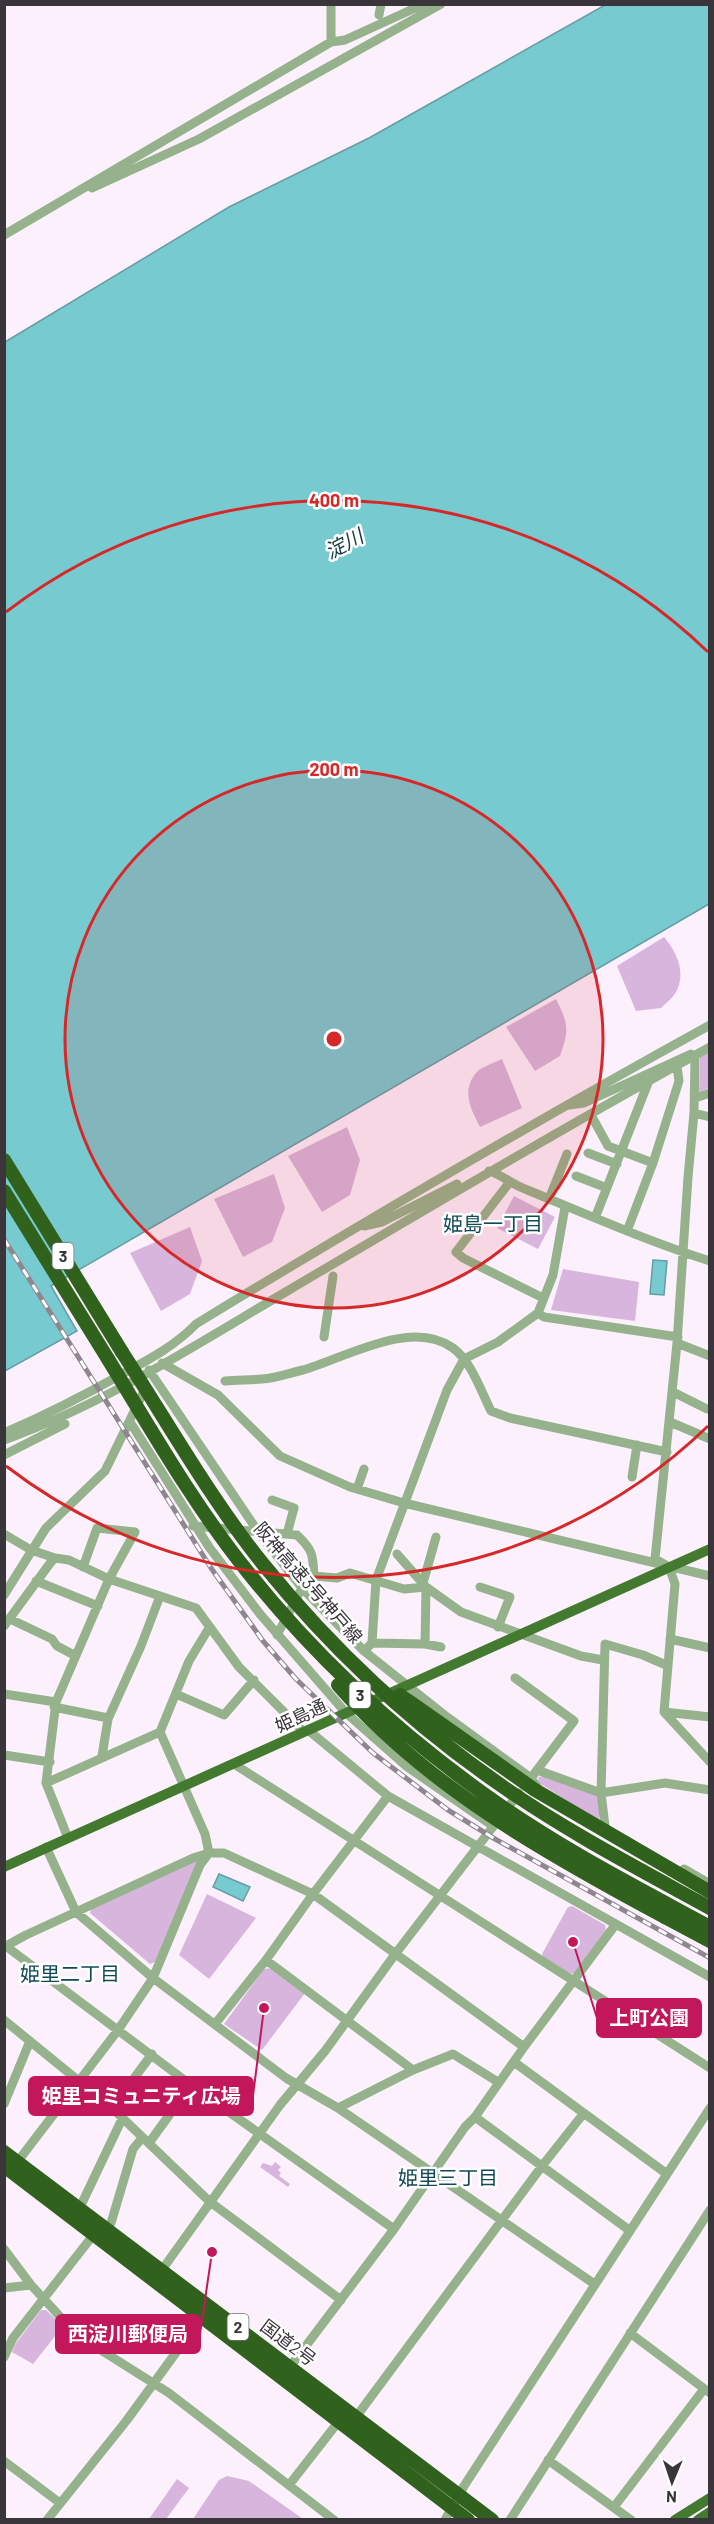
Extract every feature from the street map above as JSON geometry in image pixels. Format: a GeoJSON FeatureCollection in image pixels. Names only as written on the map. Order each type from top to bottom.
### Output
{"type":"FeatureCollection","features":[{"type":"Feature","properties":{"kind":"highway","name":"阪神高速3号神戸線"},"geometry":{"type":"LineString","coordinates":[[4,1160],[202,1478],[262,1562],[326,1636],[407,1712],[502,1786],[588,1840],[710,1908]]}},
{"type":"Feature","properties":{"kind":"highway","name":"阪神高速3号神戸線"},"geometry":{"type":"LineString","coordinates":[[4,1191],[216,1531],[253,1579],[312,1647],[351,1687],[409,1737],[484,1794],[536,1829],[710,1928]]}},
{"type":"Feature","properties":{"kind":"highway","name":"3"},"geometry":{"type":"LineString","coordinates":[[216,1531],[251,1582],[376,1727],[459,1793],[532,1842],[579,1871],[710,1941]]}},
{"type":"Feature","properties":{"kind":"highway","name":"3"},"geometry":{"type":"LineString","coordinates":[[326,1636],[423,1713],[535,1790],[708,1886]]}},
{"type":"Feature","properties":{"kind":"highway","name":"国道2号"},"geometry":{"type":"LineString","coordinates":[[4,2152],[11,2166],[94,2234],[158,2275]]}},
{"type":"Feature","properties":{"kind":"highway","name":"国道2号"},"geometry":{"type":"LineString","coordinates":[[11,2166],[206,2311],[456,2515]]}},
{"type":"Feature","properties":{"kind":"highway","name":"国道2号"},"geometry":{"type":"LineString","coordinates":[[206,2311],[290,2367],[356,2417],[461,2490],[471,2503],[492,2520]]}},
{"type":"Feature","properties":{"kind":"main road","name":"姫島通"},"geometry":{"type":"LineString","coordinates":[[4,1867],[710,1549]]}},
{"type":"Feature","properties":{"kind":"main road"},"geometry":{"type":"LineString","coordinates":[[675,2520],[710,2498]]}},
{"type":"Feature","properties":{"kind":"main road"},"geometry":{"type":"LineString","coordinates":[[698,2520],[710,2512]]}},
{"type":"Feature","properties":{"kind":"street"},"geometry":{"type":"LineString","coordinates":[[331,4],[331,42]]}},
{"type":"Feature","properties":{"kind":"street"},"geometry":{"type":"LineString","coordinates":[[379,15],[381,4]]}},
{"type":"Feature","properties":{"kind":"street"},"geometry":{"type":"LineString","coordinates":[[4,235],[331,42],[345,40],[424,4]]}},
{"type":"Feature","properties":{"kind":"street"},"geometry":{"type":"LineString","coordinates":[[49,208],[199,139],[441,4]]}},
{"type":"Feature","properties":{"kind":"street"},"geometry":{"type":"LineString","coordinates":[[4,1433],[80,1398],[145,1362],[184,1337],[196,1324],[353,1229],[564,1106],[710,1025]]}},
{"type":"Feature","properties":{"kind":"street"},"geometry":{"type":"LineString","coordinates":[[4,1440],[40,1428],[162,1363],[710,1047]]}},
{"type":"Feature","properties":{"kind":"street"},"geometry":{"type":"LineString","coordinates":[[564,1106],[584,1103],[677,1059],[692,1054],[695,1057]]}},
{"type":"Feature","properties":{"kind":"street"},"geometry":{"type":"LineString","coordinates":[[695,1057],[695,1098],[673,1392],[668,1452],[658,1507],[655,1559],[669,1567],[675,1584],[666,1665],[664,1712],[710,1762]]}},
{"type":"Feature","properties":{"kind":"street"},"geometry":{"type":"LineString","coordinates":[[627,1231],[653,1163],[679,1081],[677,1067]]}},
{"type":"Feature","properties":{"kind":"street"},"geometry":{"type":"LineString","coordinates":[[595,1218],[648,1083]]}},
{"type":"Feature","properties":{"kind":"street"},"geometry":{"type":"LineString","coordinates":[[695,1098],[710,1093]]}},
{"type":"Feature","properties":{"kind":"street"},"geometry":{"type":"LineString","coordinates":[[694,1113],[710,1117]]}},
{"type":"Feature","properties":{"kind":"street"},"geometry":{"type":"LineString","coordinates":[[591,1115],[609,1146],[653,1163]]}},
{"type":"Feature","properties":{"kind":"street"},"geometry":{"type":"LineString","coordinates":[[588,1153],[617,1164]]}},
{"type":"Feature","properties":{"kind":"street"},"geometry":{"type":"LineString","coordinates":[[549,1199],[567,1154]]}},
{"type":"Feature","properties":{"kind":"street"},"geometry":{"type":"LineString","coordinates":[[353,1229],[382,1222],[483,1171],[493,1171],[509,1183],[566,1207],[683,1253],[710,1261]]}},
{"type":"Feature","properties":{"kind":"street"},"geometry":{"type":"LineString","coordinates":[[576,1176],[607,1188]]}},
{"type":"Feature","properties":{"kind":"street"},"geometry":{"type":"LineString","coordinates":[[509,1183],[456,1252],[463,1258],[543,1298]]}},
{"type":"Feature","properties":{"kind":"street"},"geometry":{"type":"LineString","coordinates":[[364,1651],[372,1643],[376,1580],[447,1390],[464,1359],[498,1342],[538,1312],[553,1275],[566,1207]]}},
{"type":"Feature","properties":{"kind":"street"},"geometry":{"type":"LineString","coordinates":[[324,1337],[333,1276]]}},
{"type":"Feature","properties":{"kind":"street"},"geometry":{"type":"LineString","coordinates":[[538,1312],[544,1317],[677,1340],[710,1356]]}},
{"type":"Feature","properties":{"kind":"street"},"geometry":{"type":"LineString","coordinates":[[225,1382],[268,1378],[306,1369],[354,1350],[402,1338],[420,1337],[436,1340],[453,1348],[464,1359],[491,1411],[510,1418],[668,1452]]}},
{"type":"Feature","properties":{"kind":"street"},"geometry":{"type":"LineString","coordinates":[[162,1363],[218,1395],[280,1456],[357,1489],[404,1503],[710,1576]]}},
{"type":"Feature","properties":{"kind":"street"},"geometry":{"type":"LineString","coordinates":[[4,1595],[46,1528],[105,1471],[145,1393],[149,1370]]}},
{"type":"Feature","properties":{"kind":"street"},"geometry":{"type":"LineString","coordinates":[[149,1370],[257,1530],[302,1588],[364,1651],[447,1717],[531,1778],[535,1785],[708,1886],[710,1871]]}},
{"type":"Feature","properties":{"kind":"street"},"geometry":{"type":"LineString","coordinates":[[673,1392],[707,1410]]}},
{"type":"Feature","properties":{"kind":"street"},"geometry":{"type":"LineString","coordinates":[[130,1422],[194,1526],[277,1635],[346,1713],[406,1766],[493,1826]]}},
{"type":"Feature","properties":{"kind":"street"},"geometry":{"type":"LineString","coordinates":[[670,1422],[710,1439]]}},
{"type":"Feature","properties":{"kind":"street"},"geometry":{"type":"LineString","coordinates":[[4,1455],[65,1424]]}},
{"type":"Feature","properties":{"kind":"street"},"geometry":{"type":"LineString","coordinates":[[632,1478],[637,1445]]}},
{"type":"Feature","properties":{"kind":"street"},"geometry":{"type":"LineString","coordinates":[[357,1489],[364,1469]]}},
{"type":"Feature","properties":{"kind":"street"},"geometry":{"type":"LineString","coordinates":[[272,1500],[294,1508],[286,1534]]}},
{"type":"Feature","properties":{"kind":"street"},"geometry":{"type":"LineString","coordinates":[[194,1526],[297,1535],[309,1546],[312,1553],[314,1576],[302,1588],[277,1635]]}},
{"type":"Feature","properties":{"kind":"street"},"geometry":{"type":"LineString","coordinates":[[68,1838],[46,1783],[55,1705],[74,1655],[135,1532],[97,1528],[83,1567]]}},
{"type":"Feature","properties":{"kind":"street"},"geometry":{"type":"LineString","coordinates":[[4,1534],[31,1550],[69,1560],[110,1579],[196,1608],[239,1667],[306,1731],[388,1796],[710,1977]]}},
{"type":"Feature","properties":{"kind":"street"},"geometry":{"type":"LineString","coordinates":[[425,1644],[425,1585],[436,1537]]}},
{"type":"Feature","properties":{"kind":"street"},"geometry":{"type":"LineString","coordinates":[[397,1554],[425,1585],[461,1612],[581,1656],[603,1660]]}},
{"type":"Feature","properties":{"kind":"street"},"geometry":{"type":"LineString","coordinates":[[55,1558],[7,1623],[52,1639],[57,1646],[74,1655]]}},
{"type":"Feature","properties":{"kind":"street"},"geometry":{"type":"LineString","coordinates":[[314,1576],[337,1578],[350,1573],[404,1589],[425,1585]]}},
{"type":"Feature","properties":{"kind":"street"},"geometry":{"type":"LineString","coordinates":[[36,1581],[98,1606]]}},
{"type":"Feature","properties":{"kind":"street"},"geometry":{"type":"LineString","coordinates":[[480,1587],[510,1597],[498,1627]]}},
{"type":"Feature","properties":{"kind":"street"},"geometry":{"type":"LineString","coordinates":[[102,1756],[108,1718],[141,1646],[160,1596]]}},
{"type":"Feature","properties":{"kind":"street"},"geometry":{"type":"LineString","coordinates":[[46,1783],[160,1732],[189,1661],[209,1628]]}},
{"type":"Feature","properties":{"kind":"street"},"geometry":{"type":"LineString","coordinates":[[670,1639],[710,1648]]}},
{"type":"Feature","properties":{"kind":"street"},"geometry":{"type":"LineString","coordinates":[[372,1643],[425,1644],[441,1647]]}},
{"type":"Feature","properties":{"kind":"street"},"geometry":{"type":"LineString","coordinates":[[605,1826],[601,1793],[604,1736],[604,1644],[643,1655],[666,1665]]}},
{"type":"Feature","properties":{"kind":"street"},"geometry":{"type":"LineString","coordinates":[[158,2275],[259,2133],[348,2020],[396,1953],[574,1721],[515,1678]]}},
{"type":"Feature","properties":{"kind":"street"},"geometry":{"type":"LineString","coordinates":[[176,1694],[224,1715],[254,1680]]}},
{"type":"Feature","properties":{"kind":"street"},"geometry":{"type":"LineString","coordinates":[[4,1694],[108,1718]]}},
{"type":"Feature","properties":{"kind":"street"},"geometry":{"type":"LineString","coordinates":[[664,1712],[710,1717]]}},
{"type":"Feature","properties":{"kind":"street"},"geometry":{"type":"LineString","coordinates":[[11,2166],[118,2030],[153,1978],[200,1865],[209,1853],[205,1834],[160,1732]]}},
{"type":"Feature","properties":{"kind":"street"},"geometry":{"type":"LineString","coordinates":[[4,1755],[50,1762]]}},
{"type":"Feature","properties":{"kind":"street"},"geometry":{"type":"LineString","coordinates":[[234,1764],[439,1897],[482,1922],[573,1983],[710,2068]]}},
{"type":"Feature","properties":{"kind":"street"},"geometry":{"type":"LineString","coordinates":[[537,1770],[601,1793],[665,1783],[710,1790]]}},
{"type":"Feature","properties":{"kind":"street"},"geometry":{"type":"LineString","coordinates":[[215,2024],[266,1960],[388,1796]]}},
{"type":"Feature","properties":{"kind":"street"},"geometry":{"type":"LineString","coordinates":[[46,1848],[76,1912],[153,1978],[297,2085],[338,2108],[432,2175],[593,2283]]}},
{"type":"Feature","properties":{"kind":"street"},"geometry":{"type":"LineString","coordinates":[[394,2229],[191,2085],[6,1947],[26,1935],[193,1858],[209,1853],[224,1853],[313,1894],[524,2047]]}},
{"type":"Feature","properties":{"kind":"street"},"geometry":{"type":"LineString","coordinates":[[290,2367],[394,2229],[465,2127],[475,2118],[498,2082],[616,1924]]}},
{"type":"Feature","properties":{"kind":"street"},"geometry":{"type":"LineString","coordinates":[[266,1960],[413,2070]]}},
{"type":"Feature","properties":{"kind":"street"},"geometry":{"type":"LineString","coordinates":[[4,2020],[112,2108],[209,2201],[341,2300]]}},
{"type":"Feature","properties":{"kind":"street"},"geometry":{"type":"LineString","coordinates":[[4,2104],[30,2041]]}},
{"type":"Feature","properties":{"kind":"street"},"geometry":{"type":"LineString","coordinates":[[112,2108],[152,2054]]}},
{"type":"Feature","properties":{"kind":"street"},"geometry":{"type":"LineString","coordinates":[[338,2108],[413,2070],[453,2054],[498,2082]]}},
{"type":"Feature","properties":{"kind":"street"},"geometry":{"type":"LineString","coordinates":[[514,2062],[667,2174]]}},
{"type":"Feature","properties":{"kind":"street"},"geometry":{"type":"LineString","coordinates":[[111,2223],[133,2149],[146,2141],[191,2085]]}},
{"type":"Feature","properties":{"kind":"street"},"geometry":{"type":"LineString","coordinates":[[456,2515],[461,2490],[593,2283],[710,2108]]}},
{"type":"Feature","properties":{"kind":"street"},"geometry":{"type":"LineString","coordinates":[[356,2417],[542,2166],[584,2113]]}},
{"type":"Feature","properties":{"kind":"street"},"geometry":{"type":"LineString","coordinates":[[475,2118],[629,2230]]}},
{"type":"Feature","properties":{"kind":"street"},"geometry":{"type":"LineString","coordinates":[[83,2201],[122,2119]]}},
{"type":"Feature","properties":{"kind":"street"},"geometry":{"type":"LineString","coordinates":[[510,2520],[710,2210]]}},
{"type":"Feature","properties":{"kind":"street"},"geometry":{"type":"LineString","coordinates":[[4,2357],[9,2338],[44,2300],[94,2234]]}},
{"type":"Feature","properties":{"kind":"street"},"geometry":{"type":"LineString","coordinates":[[4,2249],[9,2262],[77,2335],[153,2383],[334,2520]]}},
{"type":"Feature","properties":{"kind":"street"},"geometry":{"type":"LineString","coordinates":[[4,2288],[31,2286]]}},
{"type":"Feature","properties":{"kind":"street"},"geometry":{"type":"LineString","coordinates":[[47,2520],[127,2420],[206,2311]]}},
{"type":"Feature","properties":{"kind":"street"},"geometry":{"type":"LineString","coordinates":[[614,2507],[707,2391],[630,2333]]}},
{"type":"Feature","properties":{"kind":"street"},"geometry":{"type":"LineString","coordinates":[[289,2485],[339,2421]]}},
{"type":"Feature","properties":{"kind":"street"},"geometry":{"type":"LineString","coordinates":[[548,2460],[631,2520]]}},
{"type":"Feature","properties":{"kind":"street"},"geometry":{"type":"LineString","coordinates":[[4,2461],[60,2503]]}},
{"type":"Feature","properties":{"kind":"shaded area"},"geometry":{"type":"Polygon","coordinates":[[[664,937],[678,962],[680,983],[672,997],[661,1008],[636,1011],[617,966],[664,937]]]}},
{"type":"Feature","properties":{"kind":"shaded area"},"geometry":{"type":"Polygon","coordinates":[[[556,999],[566,1028],[563,1047],[560,1056],[535,1071],[506,1027],[556,999]]]}},
{"type":"Feature","properties":{"kind":"shaded area"},"geometry":{"type":"Polygon","coordinates":[[[709,1050],[709,1088],[699,1092],[700,1055],[709,1050]]]}},
{"type":"Feature","properties":{"kind":"shaded area"},"geometry":{"type":"Polygon","coordinates":[[[502,1059],[522,1108],[480,1127],[469,1100],[471,1080],[478,1071],[502,1059]]]}},
{"type":"Feature","properties":{"kind":"shaded area"},"geometry":{"type":"Polygon","coordinates":[[[347,1127],[360,1160],[350,1195],[322,1212],[288,1156],[347,1127]]]}},
{"type":"Feature","properties":{"kind":"shaded area"},"geometry":{"type":"Polygon","coordinates":[[[274,1174],[285,1208],[272,1242],[243,1257],[214,1199],[274,1174]]]}},
{"type":"Feature","properties":{"kind":"shaded area"},"geometry":{"type":"Polygon","coordinates":[[[514,1196],[555,1217],[538,1249],[497,1228],[514,1196]]]}},
{"type":"Feature","properties":{"kind":"shaded area"},"geometry":{"type":"Polygon","coordinates":[[[190,1227],[202,1261],[190,1294],[161,1311],[130,1253],[190,1227]]]}},
{"type":"Feature","properties":{"kind":"shaded area"},"geometry":{"type":"Polygon","coordinates":[[[563,1269],[639,1282],[635,1321],[551,1310],[563,1269]]]}},
{"type":"Feature","properties":{"kind":"shaded area"},"geometry":{"type":"Polygon","coordinates":[[[545,1776],[599,1795],[599,1821],[539,1783],[538,1777],[545,1776]]]}},
{"type":"Feature","properties":{"kind":"shaded area"},"geometry":{"type":"Polygon","coordinates":[[[195,1861],[198,1864],[155,1962],[150,1964],[90,1913],[91,1908],[195,1861]]]}},
{"type":"Feature","properties":{"kind":"shaded area"},"geometry":{"type":"Polygon","coordinates":[[[207,1894],[256,1918],[209,1979],[179,1955],[207,1894]]]}},
{"type":"Feature","properties":{"kind":"shaded area"},"geometry":{"type":"Polygon","coordinates":[[[572,1906],[605,1925],[606,1930],[577,1973],[569,1974],[543,1958],[542,1954],[568,1907],[572,1906]]]}},
{"type":"Feature","properties":{"kind":"shaded area"},"geometry":{"type":"Polygon","coordinates":[[[272,1968],[305,1993],[262,2050],[224,2024],[264,1969],[272,1968]]]}},
{"type":"Feature","properties":{"kind":"shaded area"},"geometry":{"type":"Polygon","coordinates":[[[275,2162],[281,2167],[278,2170],[281,2173],[279,2176],[290,2184],[288,2187],[260,2167],[263,2163],[272,2166],[275,2162]]]}},
{"type":"Feature","properties":{"kind":"shaded area"},"geometry":{"type":"Polygon","coordinates":[[[41,2310],[46,2310],[63,2326],[33,2364],[12,2352],[16,2343],[41,2310]]]}},
{"type":"Feature","properties":{"kind":"shaded area"},"geometry":{"type":"Polygon","coordinates":[[[227,2476],[249,2481],[303,2519],[193,2519],[219,2480],[227,2476]]]}},
{"type":"Feature","properties":{"kind":"shaded area"},"geometry":{"type":"Polygon","coordinates":[[[177,2479],[189,2488],[166,2519],[149,2519],[177,2479]]]}},
{"type":"Feature","properties":{"kind":"water","name":"淀川"},"geometry":{"type":"Polygon","coordinates":[[[605,5],[709,5],[709,904],[51,1286],[77,1331],[5,1371],[5,342],[229,207],[369,138],[605,5]]]}},
{"type":"Feature","properties":{"kind":"water"},"geometry":{"type":"Polygon","coordinates":[[[653,1260],[667,1261],[664,1295],[650,1294],[653,1260]]]}},
{"type":"Feature","properties":{"kind":"water"},"geometry":{"type":"Polygon","coordinates":[[[219,1874],[250,1887],[243,1901],[213,1887],[219,1874]]]}},
{"type":"Feature","properties":{"kind":"railway"},"geometry":{"type":"LineString","coordinates":[[4,1239],[211,1568],[263,1641],[296,1679],[373,1753],[448,1810],[495,1839],[710,1958]]}},
{"type":"Feature","properties":{"kind":"place","name":"上町公園"},"geometry":{"type":"Point","coordinates":[573,1942]}},
{"type":"Feature","properties":{"kind":"place","name":"姫里コミュニティ広場"},"geometry":{"type":"Point","coordinates":[264,2008]}},
{"type":"Feature","properties":{"kind":"place","name":"西淀川郵便局"},"geometry":{"type":"Point","coordinates":[212,2252]}},
{"type":"Feature","properties":{"kind":"district","name":"姫島一丁目"},"geometry":{"type":"Point","coordinates":[493,1224]}},
{"type":"Feature","properties":{"kind":"district","name":"姫里二丁目"},"geometry":{"type":"Point","coordinates":[70,1974]}},
{"type":"Feature","properties":{"kind":"district","name":"姫里三丁目"},"geometry":{"type":"Point","coordinates":[448,2178]}}]}
